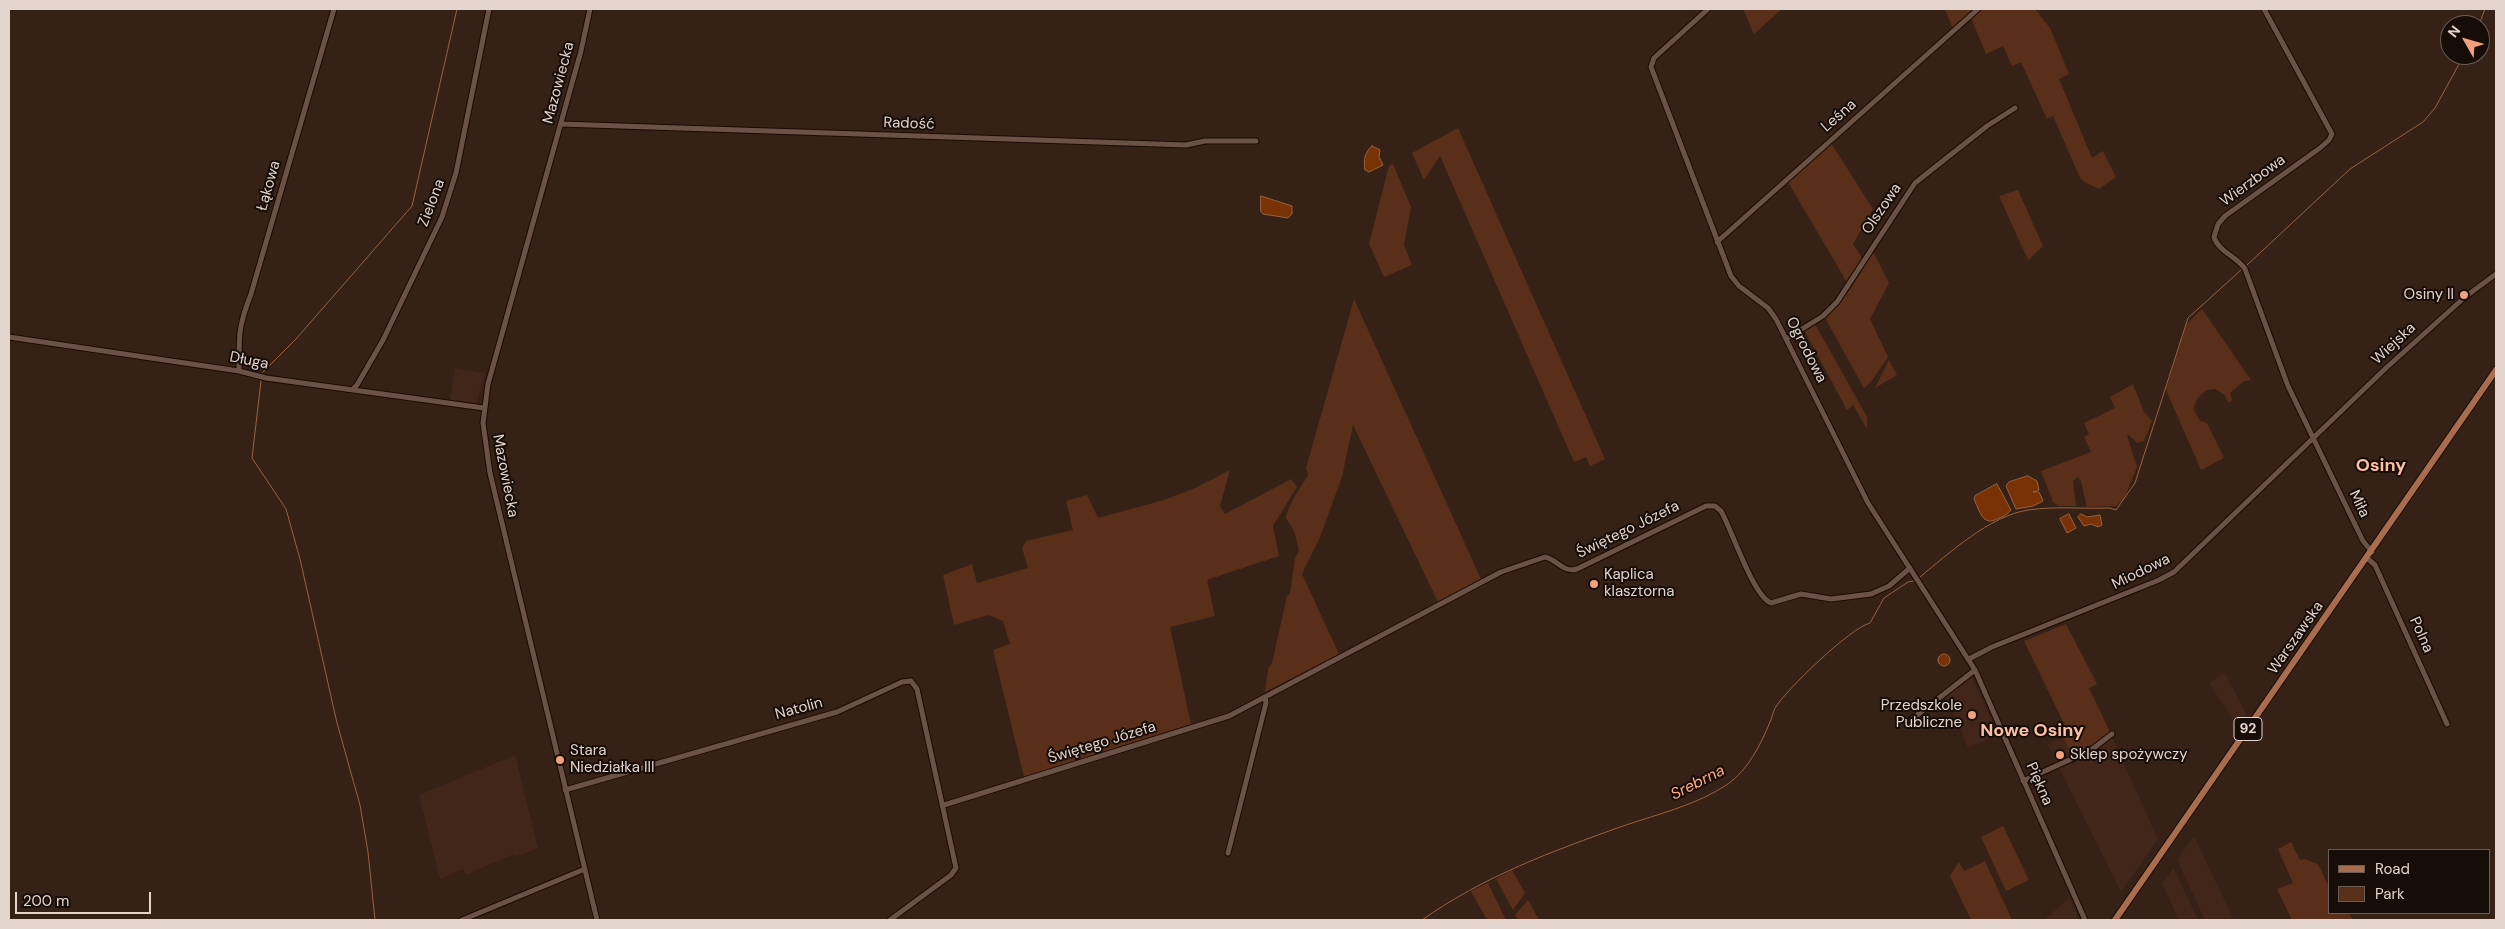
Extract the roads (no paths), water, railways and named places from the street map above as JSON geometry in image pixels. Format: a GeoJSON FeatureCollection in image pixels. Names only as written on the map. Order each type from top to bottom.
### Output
{"type":"FeatureCollection","features":[{"type":"Feature","properties":{"kind":"main road","name":"Warszawska"},"geometry":{"type":"LineString","coordinates":[[2115,920],[2372,552],[2496,370]]}},
{"type":"Feature","properties":{"kind":"street","name":"Łąkowa"},"geometry":{"type":"LineString","coordinates":[[239,371],[238,340],[240,320],[251,294],[334,9]]}},
{"type":"Feature","properties":{"kind":"street","name":"Zielona"},"geometry":{"type":"LineString","coordinates":[[353,389],[383,340],[442,217],[458,164],[489,9]]}},
{"type":"Feature","properties":{"kind":"street","name":"Mazowiecka"},"geometry":{"type":"LineString","coordinates":[[590,9],[581,52],[491,371],[484,408],[484,439],[490,473],[597,920]]}},
{"type":"Feature","properties":{"kind":"street","name":"Ogrodowa"},"geometry":{"type":"LineString","coordinates":[[1708,9],[1654,58],[1651,68],[1717,242],[1737,284],[1771,312],[1868,503],[1969,659]]}},
{"type":"Feature","properties":{"kind":"street","name":"Leśna"},"geometry":{"type":"LineString","coordinates":[[1717,242],[1978,9]]}},
{"type":"Feature","properties":{"kind":"street","name":"Wierzbowa"},"geometry":{"type":"LineString","coordinates":[[2264,9],[2332,134],[2329,140],[2320,148],[2226,216],[2218,224],[2214,237],[2218,244],[2240,262],[2245,269],[2288,386],[2313,437]]}},
{"type":"Feature","properties":{"kind":"street","name":"Olszowa"},"geometry":{"type":"LineString","coordinates":[[1786,339],[1823,316],[1837,302],[1915,183],[1986,127],[2015,108]]}},
{"type":"Feature","properties":{"kind":"street","name":"Radość"},"geometry":{"type":"LineString","coordinates":[[560,124],[1186,145],[1205,141],[1256,141]]}},
{"type":"Feature","properties":{"kind":"street","name":"Wiejska"},"geometry":{"type":"LineString","coordinates":[[2313,437],[2429,329],[2496,274]]}},
{"type":"Feature","properties":{"kind":"street","name":"Długa"},"geometry":{"type":"LineString","coordinates":[[9,336],[239,371],[266,378],[484,408]]}},
{"type":"Feature","properties":{"kind":"street","name":"Miła"},"geometry":{"type":"LineString","coordinates":[[2313,437],[2363,541],[2372,552]]}},
{"type":"Feature","properties":{"kind":"street","name":"Miodowa"},"geometry":{"type":"LineString","coordinates":[[1969,659],[1992,647],[2170,574],[2185,563],[2313,437]]}},
{"type":"Feature","properties":{"kind":"street","name":"Świętego Józefa"},"geometry":{"type":"LineString","coordinates":[[944,805],[1221,719],[1501,572],[1545,557],[1552,559],[1566,569],[1578,570],[1706,506],[1714,506],[1721,511],[1752,578],[1765,599],[1770,603],[1801,594],[1832,599],[1871,594],[1889,586],[1910,568]]}},
{"type":"Feature","properties":{"kind":"street","name":"Polna"},"geometry":{"type":"LineString","coordinates":[[2367,558],[2375,565],[2447,724]]}},
{"type":"Feature","properties":{"kind":"street","name":"Piękna"},"geometry":{"type":"LineString","coordinates":[[1969,659],[2085,920]]}},
{"type":"Feature","properties":{"kind":"street"},"geometry":{"type":"LineString","coordinates":[[1907,723],[1975,670]]}},
{"type":"Feature","properties":{"kind":"street","name":"Natolin"},"geometry":{"type":"LineString","coordinates":[[566,790],[837,712],[908,680],[913,683],[917,690],[944,805]]}},
{"type":"Feature","properties":{"kind":"street"},"geometry":{"type":"LineString","coordinates":[[1228,853],[1266,703],[1265,697]]}},
{"type":"Feature","properties":{"kind":"street"},"geometry":{"type":"LineString","coordinates":[[2023,781],[2077,757],[2112,734]]}},
{"type":"Feature","properties":{"kind":"street"},"geometry":{"type":"LineString","coordinates":[[890,920],[951,875],[956,868],[944,805]]}},
{"type":"Feature","properties":{"kind":"street"},"geometry":{"type":"LineString","coordinates":[[462,920],[585,869]]}},
{"type":"Feature","properties":{"kind":"waterway"},"geometry":{"type":"LineString","coordinates":[[263,372],[296,339],[412,206],[457,9]]}},
{"type":"Feature","properties":{"kind":"waterway"},"geometry":{"type":"LineString","coordinates":[[2483,15],[2485,9]]}},
{"type":"Feature","properties":{"kind":"waterway"},"geometry":{"type":"LineString","coordinates":[[2247,265],[2350,169],[2423,122],[2435,108],[2459,65]]}},
{"type":"Feature","properties":{"kind":"waterway"},"geometry":{"type":"LineString","coordinates":[[1920,577],[1971,537],[1999,520],[2014,514],[2028,510],[2048,508],[2110,508],[2116,510],[2135,483],[2188,318],[2241,270]]}},
{"type":"Feature","properties":{"kind":"waterway"},"geometry":{"type":"LineString","coordinates":[[261,381],[252,458],[286,509],[300,559],[337,723],[360,805],[368,852],[375,920]]}},
{"type":"Feature","properties":{"kind":"waterway","name":"Srebrna"},"geometry":{"type":"LineString","coordinates":[[1422,920],[1470,890],[1520,866],[1597,835],[1703,798],[1728,784],[1742,772],[1758,748],[1775,708],[1781,699],[1834,647],[1861,627],[1870,623],[1884,598],[1908,582],[1914,581]]}},
{"type":"Feature","properties":{"kind":"place","name":"Osiny II"},"geometry":{"type":"Point","coordinates":[2464,295]}},
{"type":"Feature","properties":{"kind":"place","name":"Kaplica klasztorna"},"geometry":{"type":"Point","coordinates":[1594,584]}},
{"type":"Feature","properties":{"kind":"place","name":"Przedszkole Publiczne"},"geometry":{"type":"Point","coordinates":[1972,715]}},
{"type":"Feature","properties":{"kind":"place","name":"Sklep spożywczy"},"geometry":{"type":"Point","coordinates":[2060,755]}},
{"type":"Feature","properties":{"kind":"place","name":"Stara Niedziałka III"},"geometry":{"type":"Point","coordinates":[560,760]}},
{"type":"Feature","properties":{"kind":"district","name":"Osiny"},"geometry":{"type":"Point","coordinates":[2381,466]}},
{"type":"Feature","properties":{"kind":"district","name":"Nowe Osiny"},"geometry":{"type":"Point","coordinates":[2032,731]}}]}
